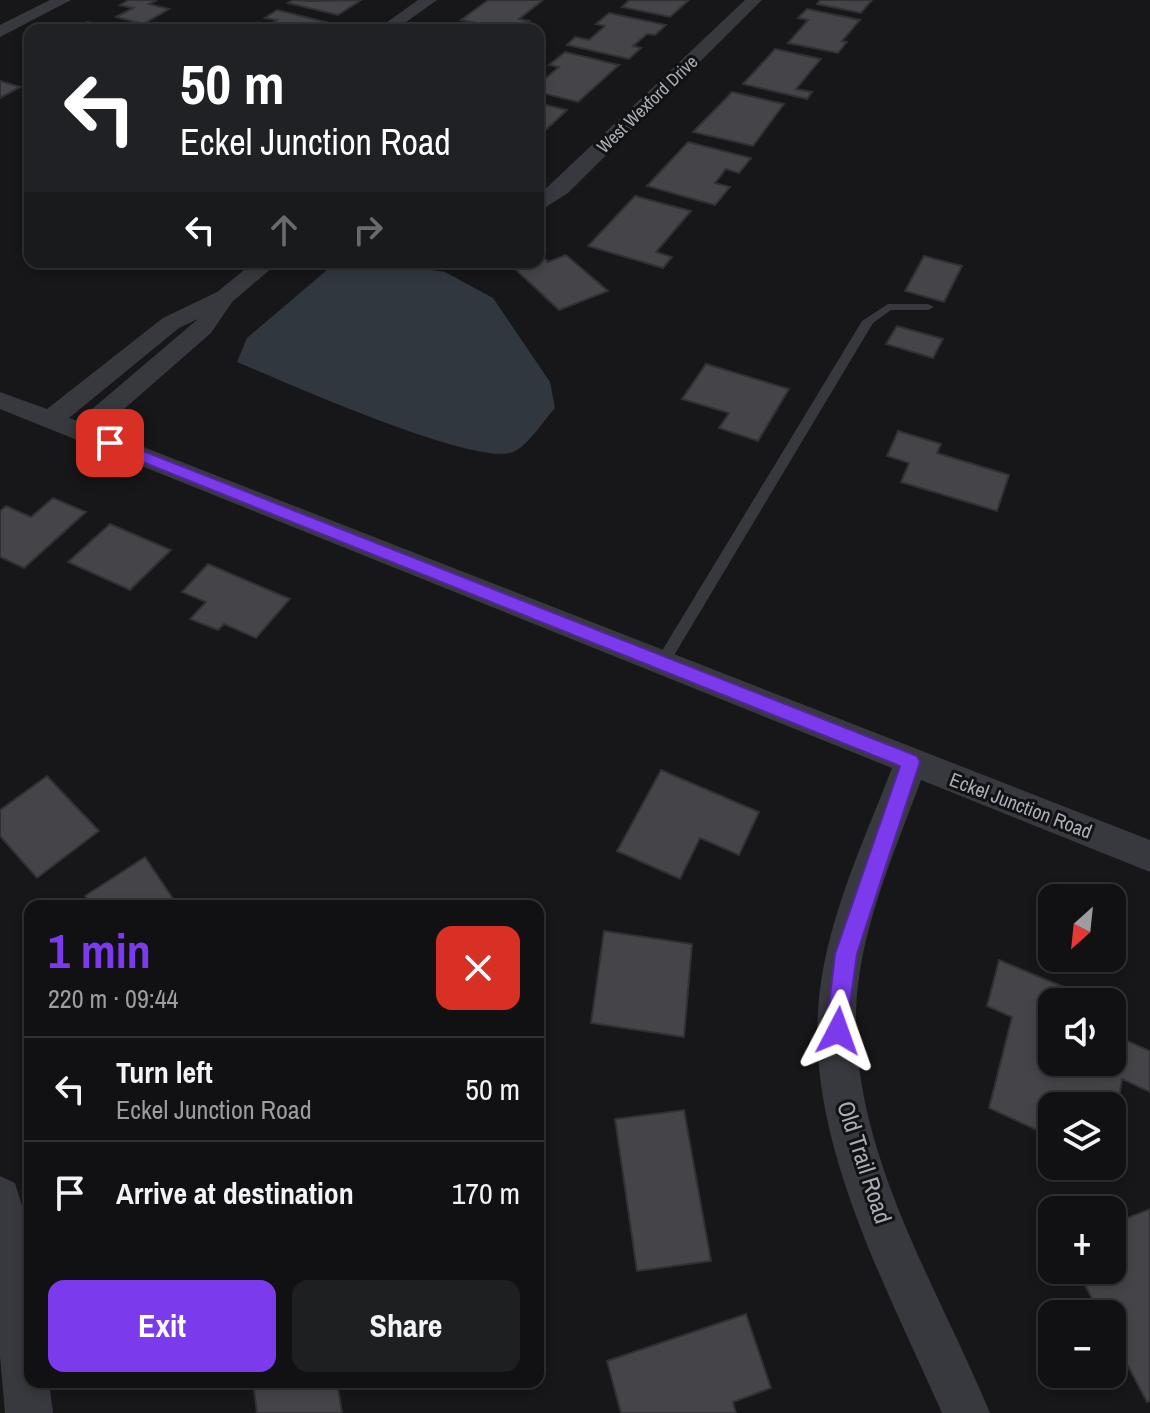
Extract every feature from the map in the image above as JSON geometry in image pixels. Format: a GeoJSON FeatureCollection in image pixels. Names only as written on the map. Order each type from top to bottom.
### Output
{"type":"FeatureCollection","features":[{"type":"Feature","properties":{"kind":"street"},"geometry":{"type":"LineString","coordinates":[[0,32],[63,0]]}},
{"type":"Feature","properties":{"kind":"street"},"geometry":{"type":"LineString","coordinates":[[393,24],[429,0]]}},
{"type":"Feature","properties":{"kind":"street","name":"West Wexford Drive"},"geometry":{"type":"LineString","coordinates":[[544,202],[561,189],[754,0]]}},
{"type":"Feature","properties":{"kind":"street"},"geometry":{"type":"LineString","coordinates":[[50,420],[171,323],[225,297],[261,268]]}},
{"type":"Feature","properties":{"kind":"street"},"geometry":{"type":"LineString","coordinates":[[81,432],[203,328],[225,297]]}},
{"type":"Feature","properties":{"kind":"street","name":"Eckel Junction Road"},"geometry":{"type":"LineString","coordinates":[[0,400],[1150,856]]}},
{"type":"Feature","properties":{"kind":"street","name":"Old Trail Road"},"geometry":{"type":"LineString","coordinates":[[911,762],[846,954],[837,1012],[838,1050],[852,1130],[881,1217],[966,1413]]}},
{"type":"Feature","properties":{"kind":"street"},"geometry":{"type":"LineString","coordinates":[[0,1198],[13,1253],[24,1363]]}},
{"type":"Feature","properties":{"kind":"street"},"geometry":{"type":"LineString","coordinates":[[26,1388],[29,1413]]}},
{"type":"Feature","properties":{"kind":"lane"},"geometry":{"type":"LineString","coordinates":[[662,663],[868,321],[888,307],[928,307]]}},
{"type":"Feature","properties":{"kind":"shaded area"},"geometry":{"type":"Polygon","coordinates":[[[329,268],[419,268],[445,272],[493,298],[550,382],[555,408],[536,432],[513,452],[492,453],[460,447],[378,420],[237,362],[247,338],[329,268]]]}},
{"type":"Feature","properties":{"kind":"building"},"geometry":{"type":"Polygon","coordinates":[[[129,0],[157,0],[149,4],[169,9],[143,24],[116,17],[133,8],[120,5],[129,0]]]}},
{"type":"Feature","properties":{"kind":"building"},"geometry":{"type":"Polygon","coordinates":[[[293,0],[361,0],[338,15],[288,3],[293,0]]]}},
{"type":"Feature","properties":{"kind":"building"},"geometry":{"type":"Polygon","coordinates":[[[488,0],[543,0],[519,19],[529,21],[523,24],[481,24],[461,20],[488,0]]]}},
{"type":"Feature","properties":{"kind":"building"},"geometry":{"type":"Polygon","coordinates":[[[629,0],[689,0],[670,17],[622,7],[629,0]]]}},
{"type":"Feature","properties":{"kind":"building"},"geometry":{"type":"Polygon","coordinates":[[[820,0],[872,0],[861,13],[817,4],[820,0]]]}},
{"type":"Feature","properties":{"kind":"building"},"geometry":{"type":"Polygon","coordinates":[[[807,9],[860,20],[842,41],[847,42],[838,53],[788,43],[808,20],[798,18],[807,9]]]}},
{"type":"Feature","properties":{"kind":"building"},"geometry":{"type":"Polygon","coordinates":[[[277,10],[329,23],[271,24],[277,20],[265,18],[277,10]]]}},
{"type":"Feature","properties":{"kind":"building"},"geometry":{"type":"Polygon","coordinates":[[[609,13],[666,25],[655,35],[647,34],[633,46],[641,48],[629,59],[567,45],[575,37],[589,40],[605,26],[596,24],[609,13]]]}},
{"type":"Feature","properties":{"kind":"building"},"geometry":{"type":"Polygon","coordinates":[[[775,49],[821,59],[796,89],[812,92],[807,99],[743,84],[775,49]]]}},
{"type":"Feature","properties":{"kind":"building"},"geometry":{"type":"Polygon","coordinates":[[[565,52],[619,65],[578,102],[544,94],[544,78],[559,67],[549,65],[565,52]]]}},
{"type":"Feature","properties":{"kind":"building"},"geometry":{"type":"Polygon","coordinates":[[[0,81],[20,87],[0,98],[0,81]]]}},
{"type":"Feature","properties":{"kind":"building"},"geometry":{"type":"Polygon","coordinates":[[[732,92],[784,104],[753,146],[693,132],[732,92]]]}},
{"type":"Feature","properties":{"kind":"building"},"geometry":{"type":"Polygon","coordinates":[[[544,104],[567,110],[544,131],[544,104]]]}},
{"type":"Feature","properties":{"kind":"building"},"geometry":{"type":"Polygon","coordinates":[[[688,142],[751,158],[739,173],[726,169],[715,183],[730,187],[715,205],[647,186],[688,142]]]}},
{"type":"Feature","properties":{"kind":"building"},"geometry":{"type":"Polygon","coordinates":[[[635,196],[691,211],[656,252],[672,257],[663,268],[588,246],[635,196]]]}},
{"type":"Feature","properties":{"kind":"building"},"geometry":{"type":"Polygon","coordinates":[[[566,255],[608,291],[559,310],[514,268],[544,268],[544,258],[548,262],[566,255]]]}},
{"type":"Feature","properties":{"kind":"building"},"geometry":{"type":"Polygon","coordinates":[[[924,256],[962,266],[944,302],[905,291],[924,256]]]}},
{"type":"Feature","properties":{"kind":"building"},"geometry":{"type":"Polygon","coordinates":[[[897,326],[943,339],[933,358],[886,344],[897,326]]]}},
{"type":"Feature","properties":{"kind":"building"},"geometry":{"type":"Polygon","coordinates":[[[706,364],[789,389],[758,441],[719,428],[729,413],[682,399],[706,364]]]}},
{"type":"Feature","properties":{"kind":"building"},"geometry":{"type":"Polygon","coordinates":[[[898,431],[941,444],[937,453],[1009,475],[997,511],[901,482],[909,463],[887,456],[898,431]]]}},
{"type":"Feature","properties":{"kind":"building"},"geometry":{"type":"Polygon","coordinates":[[[53,498],[86,512],[24,568],[0,557],[0,511],[6,506],[31,517],[53,498]]]}},
{"type":"Feature","properties":{"kind":"building"},"geometry":{"type":"Polygon","coordinates":[[[110,524],[171,550],[130,590],[68,562],[110,524]]]}},
{"type":"Feature","properties":{"kind":"building"},"geometry":{"type":"Polygon","coordinates":[[[208,564],[290,599],[256,638],[224,624],[218,630],[190,619],[206,602],[182,592],[208,564]]]}},
{"type":"Feature","properties":{"kind":"building"},"geometry":{"type":"Polygon","coordinates":[[[661,770],[759,812],[739,855],[700,838],[680,879],[617,851],[661,770]]]}},
{"type":"Feature","properties":{"kind":"building"},"geometry":{"type":"Polygon","coordinates":[[[47,776],[99,831],[37,878],[0,836],[0,810],[47,776]]]}},
{"type":"Feature","properties":{"kind":"building"},"geometry":{"type":"Polygon","coordinates":[[[145,857],[174,900],[88,900],[85,896],[145,857]]]}},
{"type":"Feature","properties":{"kind":"building"},"geometry":{"type":"Polygon","coordinates":[[[604,931],[692,944],[684,1037],[591,1023],[604,931]]]}},
{"type":"Feature","properties":{"kind":"building"},"geometry":{"type":"Polygon","coordinates":[[[999,960],[1066,988],[1038,988],[1038,1076],[1126,1076],[1126,1040],[1150,1051],[1150,1092],[1122,1079],[1120,1092],[1038,1092],[1038,1131],[989,1108],[1012,1017],[987,1006],[999,960]]]}},
{"type":"Feature","properties":{"kind":"building"},"geometry":{"type":"Polygon","coordinates":[[[684,1110],[711,1261],[637,1271],[615,1119],[684,1110]]]}},
{"type":"Feature","properties":{"kind":"building"},"geometry":{"type":"Polygon","coordinates":[[[1150,1209],[1150,1401],[1147,1402],[1126,1362],[1126,1300],[1093,1300],[1084,1284],[1126,1284],[1126,1218],[1150,1209]]]}},
{"type":"Feature","properties":{"kind":"building"},"geometry":{"type":"Polygon","coordinates":[[[746,1314],[771,1388],[733,1402],[736,1413],[621,1413],[607,1361],[746,1314]]]}},
{"type":"Feature","properties":{"kind":"building"},"geometry":{"type":"Polygon","coordinates":[[[254,1388],[338,1388],[342,1413],[257,1413],[254,1388]]]}},
{"type":"Feature","properties":{"kind":"route"},"geometry":{"type":"LineString","coordinates":[[110,443],[911,762],[846,954],[837,1012],[838,1031]]}}]}
